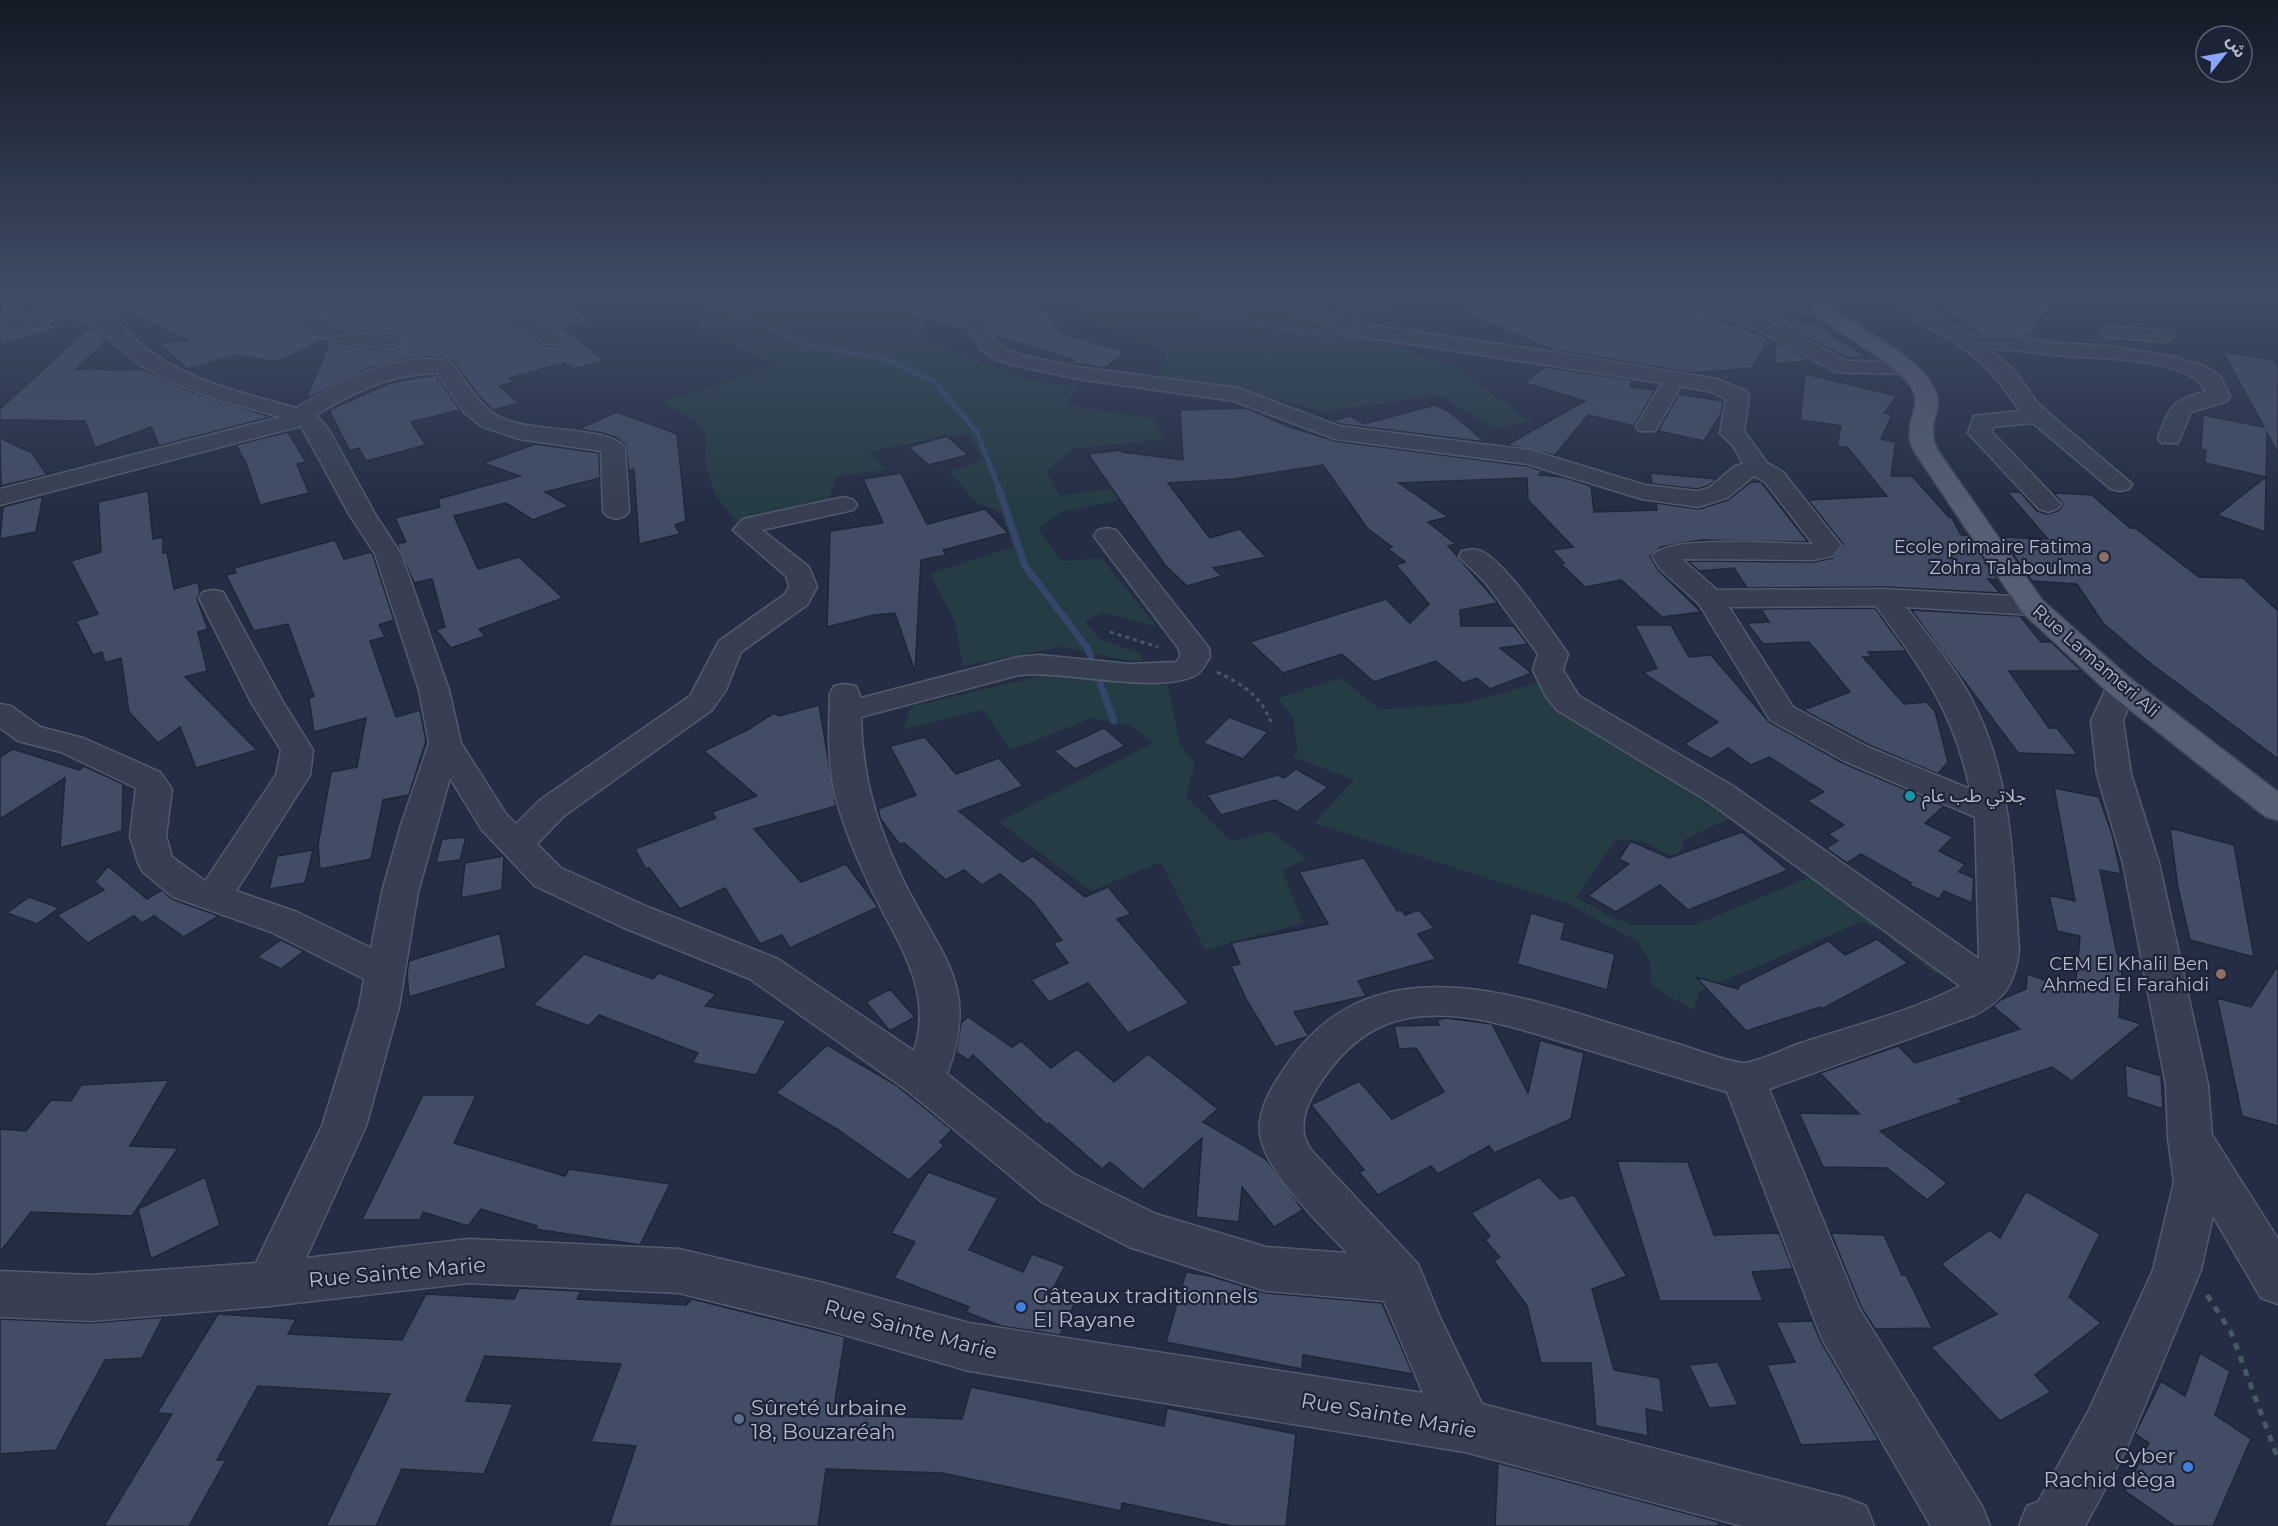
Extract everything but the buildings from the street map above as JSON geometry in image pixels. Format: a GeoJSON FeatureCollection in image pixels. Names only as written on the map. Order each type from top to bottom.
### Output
{"type":"FeatureCollection","features":[{"type":"Feature","properties":{"kind":"main road","name":"Rue Lamameri Ali"},"geometry":{"type":"LineString","coordinates":[[1898,364],[1914,376],[1925,392],[1925,408],[1920,430],[1922,442],[1933,463],[2032,606],[2121,687],[2278,809]]}},
{"type":"Feature","properties":{"kind":"street"},"geometry":{"type":"LineString","coordinates":[[154,364],[168,374],[192,385],[261,408],[303,416],[317,430],[362,513],[388,554],[434,690],[445,743],[494,822],[548,877],[635,917],[764,969],[924,1080],[1058,1188],[1146,1232],[1266,1269],[1401,1280]]}},
{"type":"Feature","properties":{"kind":"street"},"geometry":{"type":"LineString","coordinates":[[1036,364],[1078,373],[1238,394],[1335,432],[1530,457],[1604,481],[1675,498],[1698,499],[1718,493],[1744,471],[1758,468]]}},
{"type":"Feature","properties":{"kind":"street"},"geometry":{"type":"LineString","coordinates":[[1580,364],[1717,386],[1738,396],[1732,434],[1743,443],[1758,468],[1774,477],[1828,545],[1824,550],[1814,552],[1683,550],[1665,556],[1710,599],[1781,713],[1856,754],[1992,811]]}},
{"type":"Feature","properties":{"kind":"street"},"geometry":{"type":"LineString","coordinates":[[1838,364],[1843,367],[1903,368]]}},
{"type":"Feature","properties":{"kind":"street"},"geometry":{"type":"LineString","coordinates":[[1993,364],[2007,376],[2037,416],[2120,484]]}},
{"type":"Feature","properties":{"kind":"street"},"geometry":{"type":"LineString","coordinates":[[2170,438],[2181,408],[2195,401],[2219,396],[2212,381],[2196,371],[2172,364]]}},
{"type":"Feature","properties":{"kind":"street"},"geometry":{"type":"LineString","coordinates":[[0,497],[303,416],[358,380],[413,366],[443,367],[455,379],[476,411],[495,426],[517,432],[602,442],[613,448],[616,511]]}},
{"type":"Feature","properties":{"kind":"street"},"geometry":{"type":"LineString","coordinates":[[1647,426],[1675,379]]}},
{"type":"Feature","properties":{"kind":"street"},"geometry":{"type":"LineString","coordinates":[[2037,416],[1982,420],[1980,433],[2048,504]]}},
{"type":"Feature","properties":{"kind":"street"},"geometry":{"type":"LineString","coordinates":[[516,845],[552,808],[701,703],[712,692],[723,656],[729,647],[797,599],[804,587],[799,573],[746,530],[752,524],[844,505]]}},
{"type":"Feature","properties":{"kind":"street"},"geometry":{"type":"LineString","coordinates":[[924,1080],[939,1037],[941,1015],[938,987],[922,943],[888,885],[854,801],[847,776],[845,702],[1018,666],[1039,664],[1152,673],[1182,670],[1193,662],[1196,652],[1107,536]]}},
{"type":"Feature","properties":{"kind":"street"},"geometry":{"type":"LineString","coordinates":[[1472,557],[1495,576],[1552,654],[1548,670],[1563,699],[1721,794],[1778,832],[1988,986]]}},
{"type":"Feature","properties":{"kind":"street"},"geometry":{"type":"LineString","coordinates":[[1710,599],[1884,597],[2032,606]]}},
{"type":"Feature","properties":{"kind":"street"},"geometry":{"type":"LineString","coordinates":[[1465,1426],[1419,1329],[1401,1280],[1289,1155],[1279,1125],[1287,1100],[1311,1059],[1341,1029],[1363,1015],[1406,1003],[1444,1000],[1488,1005],[1744,1080],[1961,1004],[1982,993],[1997,971],[2000,951],[1992,811],[1980,758],[1957,701],[1938,669],[1884,597]]}},
{"type":"Feature","properties":{"kind":"street"},"geometry":{"type":"LineString","coordinates":[[213,598],[267,702],[297,750],[297,763],[293,775],[213,897]]}},
{"type":"Feature","properties":{"kind":"street"},"geometry":{"type":"LineString","coordinates":[[2047,1526],[2057,1522],[2108,1429],[2177,1270],[2198,1182],[2190,1138],[2187,1084],[2146,886],[2114,774],[2107,722],[2121,687]]}},
{"type":"Feature","properties":{"kind":"street"},"geometry":{"type":"LineString","coordinates":[[0,713],[29,734],[72,745],[148,780],[155,789],[148,837],[156,863],[186,888],[284,922],[386,972]]}},
{"type":"Feature","properties":{"kind":"street"},"geometry":{"type":"LineString","coordinates":[[270,1284],[344,1126],[379,1006],[400,892],[418,825],[445,743]]}},
{"type":"Feature","properties":{"kind":"street"},"geometry":{"type":"LineString","coordinates":[[1744,1080],[1840,1322],[1962,1526]]}},
{"type":"Feature","properties":{"kind":"street"},"geometry":{"type":"LineString","coordinates":[[2190,1138],[2278,1282]]}},
{"type":"Feature","properties":{"kind":"street","name":"Rue Sainte Marie"},"geometry":{"type":"LineString","coordinates":[[0,1294],[91,1298],[270,1284],[469,1261],[679,1271],[824,1306],[969,1347],[1465,1426],[1846,1526]]}},
{"type":"Feature","properties":{"kind":"path"},"geometry":{"type":"LineString","coordinates":[[1110,632],[1139,640],[1250,689],[1266,706],[1271,722]]}},
{"type":"Feature","properties":{"kind":"path"},"geometry":{"type":"LineString","coordinates":[[2180,1255],[2231,1332],[2278,1459]]}},
{"type":"Feature","properties":{"kind":"shaded area"},"geometry":{"type":"Polygon","coordinates":[[[772,364],[987,364],[1023,379],[1076,387],[1068,405],[1154,419],[1163,439],[1073,449],[1046,471],[1060,496],[1165,480],[1171,490],[1061,512],[1038,529],[1061,561],[1101,558],[1157,627],[1103,612],[1085,621],[1099,639],[1141,654],[1141,661],[1060,647],[963,666],[955,622],[930,574],[1013,547],[1001,513],[977,503],[950,472],[983,459],[968,433],[870,451],[886,470],[836,476],[829,500],[737,524],[714,493],[705,462],[706,436],[698,422],[663,402],[776,366],[772,364]]]}},
{"type":"Feature","properties":{"kind":"shaded area"},"geometry":{"type":"Polygon","coordinates":[[[1161,364],[1450,364],[1531,422],[1491,427],[1440,395],[1325,412],[1210,382],[1156,376],[1161,364]]]}},
{"type":"Feature","properties":{"kind":"shaded area"},"geometry":{"type":"Polygon","coordinates":[[[1042,676],[1167,681],[1180,744],[1195,764],[1186,797],[1231,841],[1271,831],[1307,859],[1282,870],[1303,923],[1205,950],[1161,862],[1091,891],[999,822],[1153,743],[1131,726],[1092,718],[1010,750],[983,710],[902,730],[912,706],[1042,676]]]}},
{"type":"Feature","properties":{"kind":"shaded area"},"geometry":{"type":"Polygon","coordinates":[[[1341,678],[1380,710],[1467,703],[1541,682],[1739,814],[1685,839],[1679,854],[1670,855],[1642,841],[1616,840],[1576,897],[1607,915],[1631,925],[1695,925],[1815,875],[1946,969],[1935,974],[1879,929],[1861,922],[1700,991],[1693,1010],[1652,986],[1650,962],[1637,941],[1566,903],[1314,823],[1354,780],[1293,757],[1297,751],[1293,718],[1278,698],[1341,678]]]}},
{"type":"Feature","properties":{"kind":"waterway"},"geometry":{"type":"LineString","coordinates":[[897,364],[933,381],[977,432],[1000,491]]}},
{"type":"Feature","properties":{"kind":"waterway"},"geometry":{"type":"LineString","coordinates":[[999,489],[1025,566],[1086,646],[1091,657]]}},
{"type":"Feature","properties":{"kind":"waterway"},"geometry":{"type":"LineString","coordinates":[[1100,683],[1114,721]]}},
{"type":"Feature","properties":{"kind":"place","name":"Ecole primaire Fatima Zohra Talaboulma"},"geometry":{"type":"Point","coordinates":[2104,557]}},
{"type":"Feature","properties":{"kind":"place","name":"جلاتي طب عام"},"geometry":{"type":"Point","coordinates":[1910,796]}},
{"type":"Feature","properties":{"kind":"place","name":"CEM El Khalil Ben Ahmed El Farahidi"},"geometry":{"type":"Point","coordinates":[2221,974]}},
{"type":"Feature","properties":{"kind":"place","name":"Gâteaux traditionnels El Rayane"},"geometry":{"type":"Point","coordinates":[1021,1307]}},
{"type":"Feature","properties":{"kind":"place","name":"Sûreté urbaine 18, Bouzaréah"},"geometry":{"type":"Point","coordinates":[739,1419]}},
{"type":"Feature","properties":{"kind":"place","name":"Cyber Rachid dèga"},"geometry":{"type":"Point","coordinates":[2188,1467]}}]}
